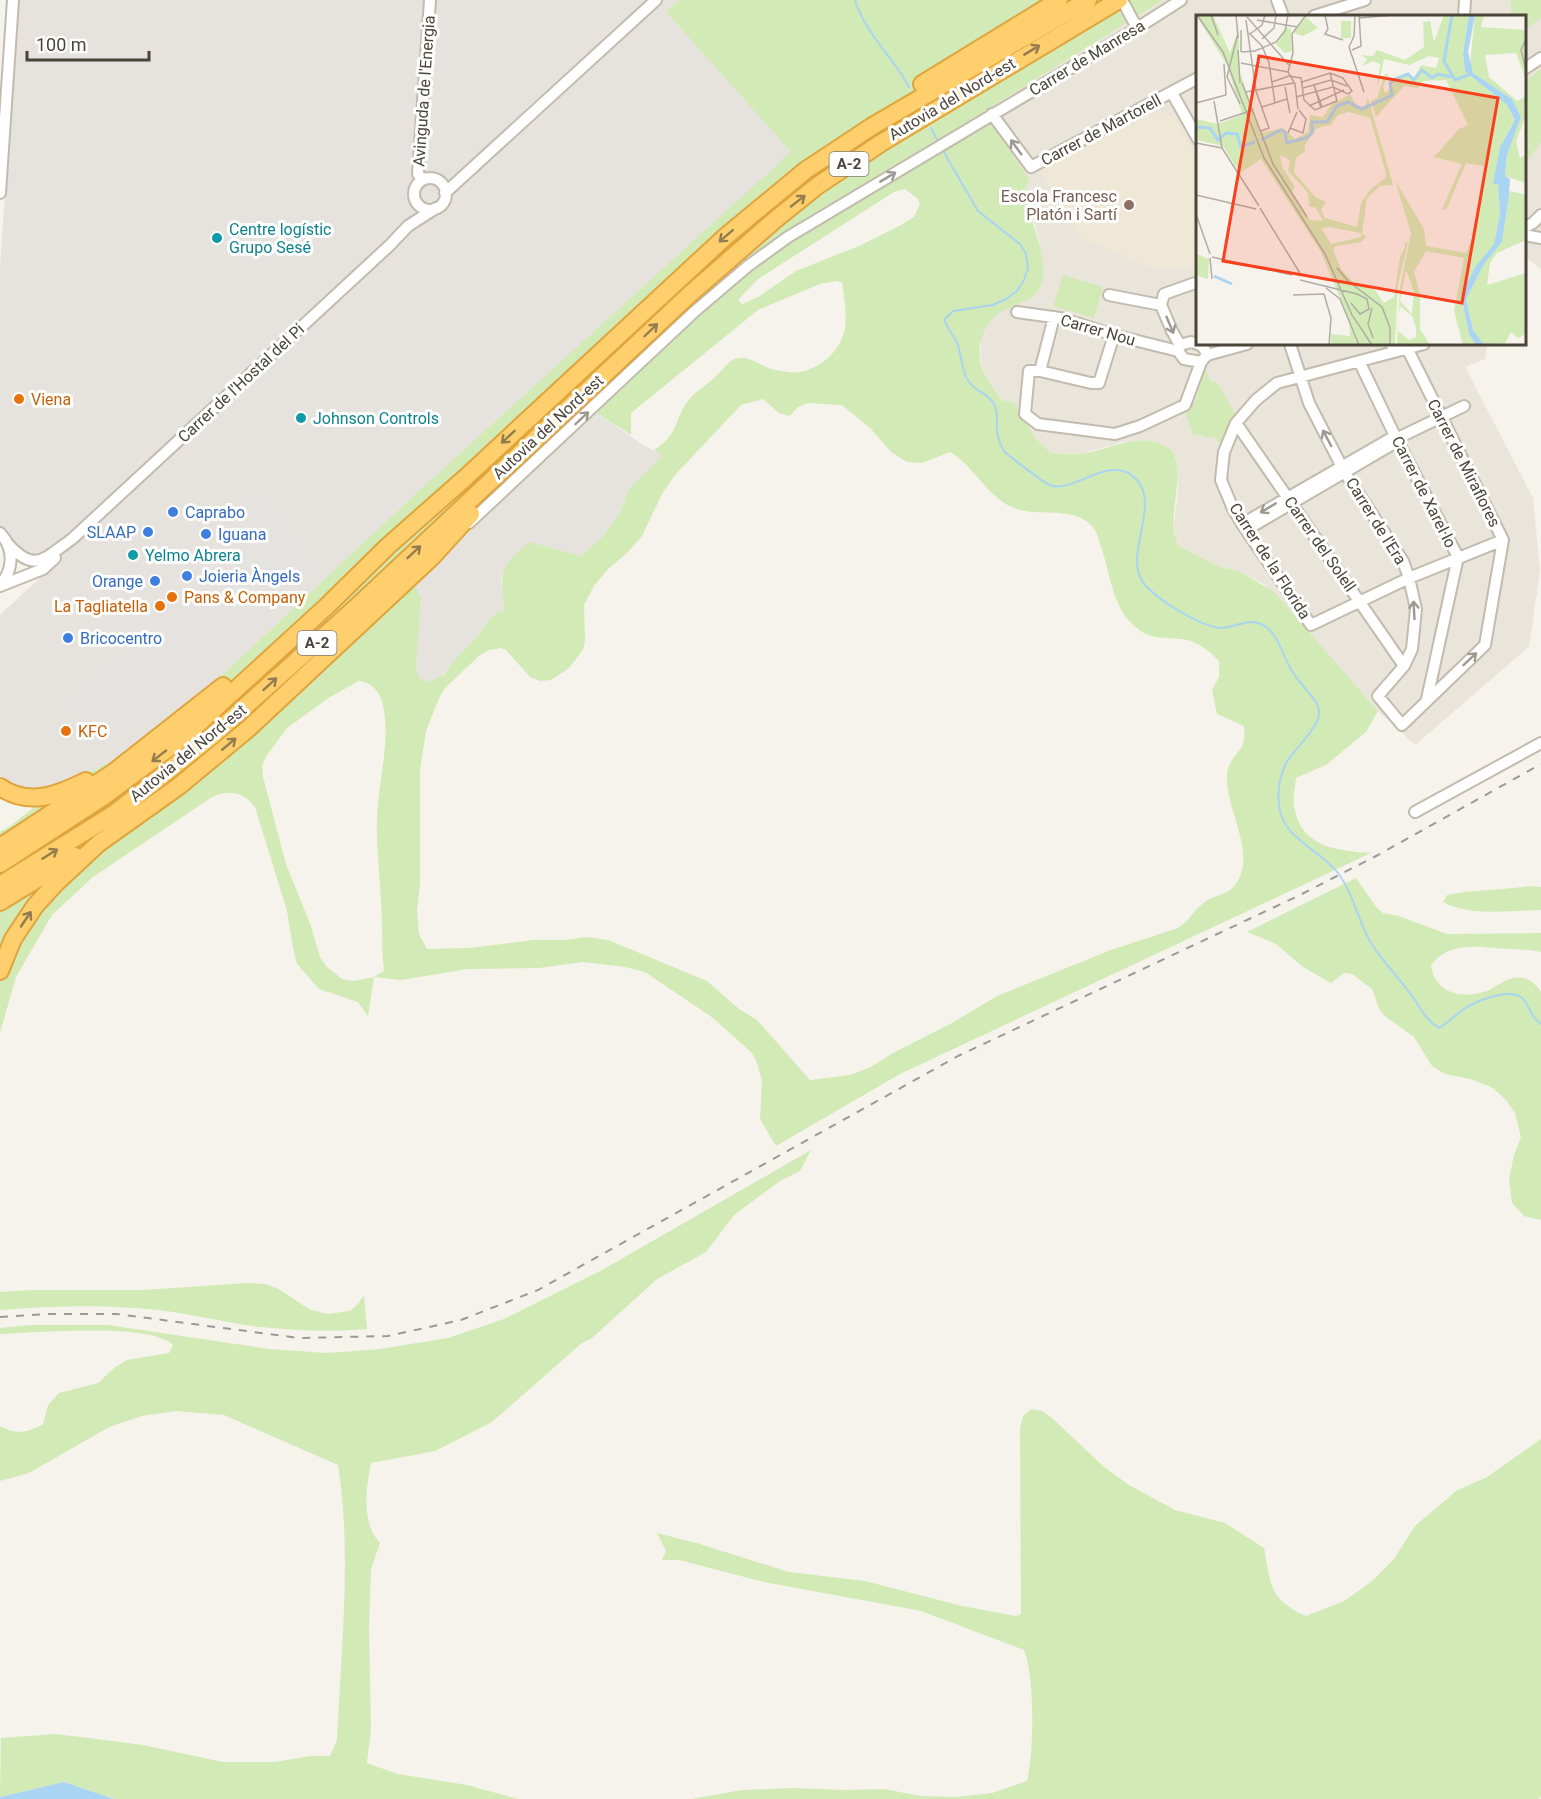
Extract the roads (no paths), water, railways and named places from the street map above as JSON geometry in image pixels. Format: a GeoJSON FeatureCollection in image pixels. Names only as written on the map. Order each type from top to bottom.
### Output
{"type":"FeatureCollection","features":[{"type":"Feature","properties":{"kind":"highway"},"geometry":{"type":"LineString","coordinates":[[821,159],[868,119],[1059,0]]}},
{"type":"Feature","properties":{"kind":"highway","name":"Autovia del Nord-est"},"geometry":{"type":"LineString","coordinates":[[0,864],[103,797],[185,736],[328,605],[388,546],[765,202],[821,159],[871,127],[1088,0]]}},
{"type":"Feature","properties":{"kind":"highway","name":"Autovia del Nord-est"},"geometry":{"type":"LineString","coordinates":[[0,885],[115,813],[212,736],[360,603],[690,294],[817,186],[889,138],[1120,0]]}},
{"type":"Feature","properties":{"kind":"highway"},"geometry":{"type":"LineString","coordinates":[[0,971],[13,939],[35,906],[55,884],[99,843],[179,786],[249,728],[431,558],[500,484],[538,450],[609,370]]}},
{"type":"Feature","properties":{"kind":"highway"},"geometry":{"type":"LineString","coordinates":[[0,847],[114,772],[197,709],[362,561],[388,546]]}},
{"type":"Feature","properties":{"kind":"highway"},"geometry":{"type":"LineString","coordinates":[[0,787],[26,798],[52,796],[89,780],[140,752]]}},
{"type":"Feature","properties":{"kind":"highway"},"geometry":{"type":"LineString","coordinates":[[0,902],[99,843]]}},
{"type":"Feature","properties":{"kind":"street"},"geometry":{"type":"LineString","coordinates":[[0,193],[13,0]]}},
{"type":"Feature","properties":{"kind":"street","name":"Avinguda de l'Energia"},"geometry":{"type":"LineString","coordinates":[[423,179],[418,174],[430,0]]}},
{"type":"Feature","properties":{"kind":"street"},"geometry":{"type":"LineString","coordinates":[[445,193],[656,0]]}},
{"type":"Feature","properties":{"kind":"street"},"geometry":{"type":"LineString","coordinates":[[1120,0],[1136,26]]}},
{"type":"Feature","properties":{"kind":"street","name":"Carrer de Manresa"},"geometry":{"type":"LineString","coordinates":[[431,558],[694,312],[748,266],[788,237],[1181,0]]}},
{"type":"Feature","properties":{"kind":"street"},"geometry":{"type":"LineString","coordinates":[[1277,0],[1283,15]]}},
{"type":"Feature","properties":{"kind":"street"},"geometry":{"type":"LineString","coordinates":[[1317,15],[1365,0]]}},
{"type":"Feature","properties":{"kind":"street"},"geometry":{"type":"LineString","coordinates":[[1464,15],[1465,0]]}},
{"type":"Feature","properties":{"kind":"street"},"geometry":{"type":"LineString","coordinates":[[1526,68],[1541,58]]}},
{"type":"Feature","properties":{"kind":"street","name":"Carrer de Martorell"},"geometry":{"type":"LineString","coordinates":[[992,114],[1031,167],[1196,79]]}},
{"type":"Feature","properties":{"kind":"street"},"geometry":{"type":"LineString","coordinates":[[1172,93],[1196,137]]}},
{"type":"Feature","properties":{"kind":"street"},"geometry":{"type":"LineString","coordinates":[[428,178],[441,183],[445,193],[443,202],[436,208],[423,208],[416,202],[414,192],[419,182],[428,178]]}},
{"type":"Feature","properties":{"kind":"street","name":"Carrer de l'Hostal del Pi"},"geometry":{"type":"LineString","coordinates":[[408,226],[416,202]]}},
{"type":"Feature","properties":{"kind":"street","name":"Carrer de l'Hostal del Pi"},"geometry":{"type":"LineString","coordinates":[[0,533],[19,557],[31,561],[43,560],[72,539],[408,226],[436,208]]}},
{"type":"Feature","properties":{"kind":"street"},"geometry":{"type":"LineString","coordinates":[[1526,226],[1540,215]]}},
{"type":"Feature","properties":{"kind":"street"},"geometry":{"type":"LineString","coordinates":[[1540,215],[1541,230]]}},
{"type":"Feature","properties":{"kind":"street"},"geometry":{"type":"LineString","coordinates":[[1526,235],[1541,238]]}},
{"type":"Feature","properties":{"kind":"street"},"geometry":{"type":"LineString","coordinates":[[1109,295],[1139,300],[1163,299],[1196,282]]}},
{"type":"Feature","properties":{"kind":"street"},"geometry":{"type":"LineString","coordinates":[[1163,299],[1172,331],[1184,359],[1204,359],[1244,345]]}},
{"type":"Feature","properties":{"kind":"street","name":"Carrer Nou"},"geometry":{"type":"LineString","coordinates":[[1017,312],[1054,317],[1114,335],[1179,348]]}},
{"type":"Feature","properties":{"kind":"street"},"geometry":{"type":"LineString","coordinates":[[1040,371],[1054,317]]}},
{"type":"Feature","properties":{"kind":"street"},"geometry":{"type":"LineString","coordinates":[[1114,335],[1099,383],[1040,371],[1029,371],[1024,414],[1038,424],[1115,434],[1140,426],[1185,405],[1204,359],[1206,349],[1201,345]]}},
{"type":"Feature","properties":{"kind":"street"},"geometry":{"type":"LineString","coordinates":[[1179,348],[1191,342],[1196,343]]}},
{"type":"Feature","properties":{"kind":"street","name":"Carrer de l'Era"},"geometry":{"type":"LineString","coordinates":[[1290,345],[1309,404],[1344,469],[1403,561],[1409,578],[1416,609],[1412,649],[1404,666],[1378,696],[1402,724]]}},
{"type":"Feature","properties":{"kind":"street"},"geometry":{"type":"LineString","coordinates":[[1380,345],[1381,350],[1404,346]]}},
{"type":"Feature","properties":{"kind":"street","name":"Carrer de la Florida"},"geometry":{"type":"LineString","coordinates":[[1359,601],[1311,625],[1233,509],[1221,480],[1224,452],[1236,423],[1256,400],[1277,383],[1359,361],[1404,346]]}},
{"type":"Feature","properties":{"kind":"street","name":"Carrer de Miraflores"},"geometry":{"type":"LineString","coordinates":[[1402,724],[1485,645],[1503,540],[1404,346]]}},
{"type":"Feature","properties":{"kind":"street","name":"Carrer de Xarel·lo"},"geometry":{"type":"LineString","coordinates":[[1359,361],[1458,557],[1427,699]]}},
{"type":"Feature","properties":{"kind":"street"},"geometry":{"type":"LineString","coordinates":[[1244,527],[1398,438],[1464,406]]}},
{"type":"Feature","properties":{"kind":"street","name":"Carrer del Solell"},"geometry":{"type":"LineString","coordinates":[[1236,423],[1404,666]]}},
{"type":"Feature","properties":{"kind":"street","name":"Carrer de l'Hostal del Pi"},"geometry":{"type":"LineString","coordinates":[[0,585],[43,569],[72,539]]}},
{"type":"Feature","properties":{"kind":"street"},"geometry":{"type":"LineString","coordinates":[[1359,601],[1458,557],[1503,540]]}},
{"type":"Feature","properties":{"kind":"street"},"geometry":{"type":"LineString","coordinates":[[0,585],[10,567],[11,555],[8,544]]}},
{"type":"Feature","properties":{"kind":"street"},"geometry":{"type":"LineString","coordinates":[[1415,812],[1541,742]]}},
{"type":"Feature","properties":{"kind":"water"},"geometry":{"type":"Polygon","coordinates":[[[64,1782],[114,1799],[0,1799],[0,1797],[64,1782]]]}},
{"type":"Feature","properties":{"kind":"waterway"},"geometry":{"type":"LineString","coordinates":[[855,0],[865,23],[909,87]]}},
{"type":"Feature","properties":{"kind":"waterway"},"geometry":{"type":"LineString","coordinates":[[931,128],[938,141]]}},
{"type":"Feature","properties":{"kind":"waterway"},"geometry":{"type":"LineString","coordinates":[[942,149],[978,211],[1020,244],[1026,254],[1028,268],[1017,291],[993,305],[953,311],[944,320],[957,343],[966,378],[995,406],[997,432],[1004,451],[1050,485],[1070,484],[1105,471],[1127,472],[1137,480],[1143,491],[1144,518],[1137,561],[1139,574],[1145,585],[1169,605],[1203,623],[1221,628],[1256,622],[1272,632],[1292,671],[1317,704],[1319,711],[1314,727],[1283,769],[1278,795],[1282,817],[1294,835],[1338,873],[1371,943],[1429,1020],[1439,1028],[1474,1004],[1491,997],[1509,994],[1522,998],[1541,1024]]}},
{"type":"Feature","properties":{"kind":"railway"},"geometry":{"type":"LineString","coordinates":[[0,1317],[46,1314],[117,1314],[299,1338],[388,1336],[461,1320],[538,1290],[958,1056],[1298,896],[1378,855],[1541,764]]}},
{"type":"Feature","properties":{"kind":"place","name":"Escola Francesc Platón i Sartí"},"geometry":{"type":"Point","coordinates":[1129,205]}},
{"type":"Feature","properties":{"kind":"place","name":"Centre logístic Grupo Sesé"},"geometry":{"type":"Point","coordinates":[217,238]}},
{"type":"Feature","properties":{"kind":"place","name":"Viena"},"geometry":{"type":"Point","coordinates":[19,399]}},
{"type":"Feature","properties":{"kind":"place","name":"Johnson Controls"},"geometry":{"type":"Point","coordinates":[301,418]}},
{"type":"Feature","properties":{"kind":"place","name":"Caprabo"},"geometry":{"type":"Point","coordinates":[173,512]}},
{"type":"Feature","properties":{"kind":"place","name":"SLAAP"},"geometry":{"type":"Point","coordinates":[148,532]}},
{"type":"Feature","properties":{"kind":"place","name":"Iguana"},"geometry":{"type":"Point","coordinates":[206,534]}},
{"type":"Feature","properties":{"kind":"place","name":"Yelmo Abrera"},"geometry":{"type":"Point","coordinates":[133,555]}},
{"type":"Feature","properties":{"kind":"place","name":"Joieria Àngels"},"geometry":{"type":"Point","coordinates":[187,576]}},
{"type":"Feature","properties":{"kind":"place","name":"Orange"},"geometry":{"type":"Point","coordinates":[155,581]}},
{"type":"Feature","properties":{"kind":"place","name":"Pans & Company"},"geometry":{"type":"Point","coordinates":[172,597]}},
{"type":"Feature","properties":{"kind":"place","name":"La Tagliatella"},"geometry":{"type":"Point","coordinates":[160,606]}},
{"type":"Feature","properties":{"kind":"place","name":"Bricocentro"},"geometry":{"type":"Point","coordinates":[68,638]}},
{"type":"Feature","properties":{"kind":"place","name":"KFC"},"geometry":{"type":"Point","coordinates":[66,731]}}]}
